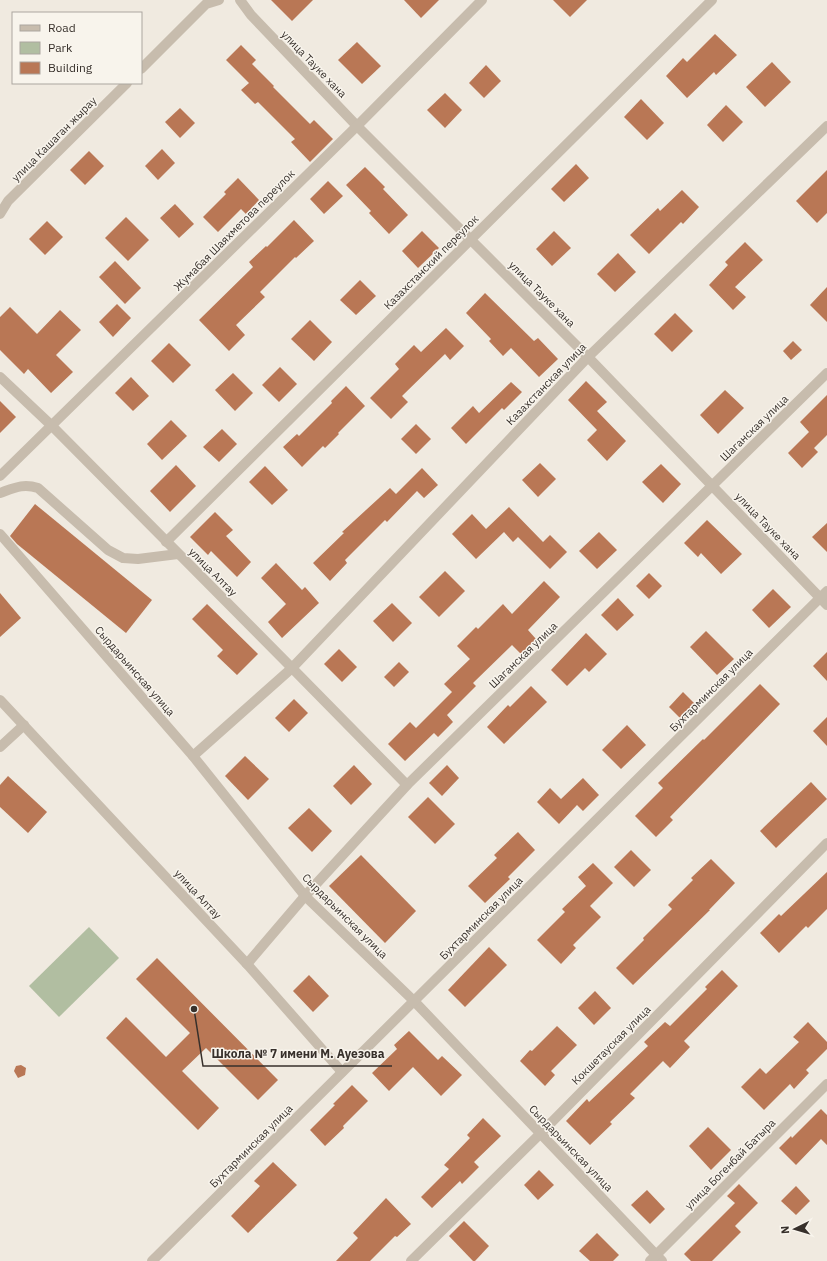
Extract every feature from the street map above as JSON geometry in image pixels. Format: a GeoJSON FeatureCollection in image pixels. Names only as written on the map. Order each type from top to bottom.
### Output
{"type":"FeatureCollection","features":[{"type":"Feature","properties":{"kind":"street"},"geometry":{"type":"LineString","coordinates":[[142,68],[206,4],[219,0]]}},
{"type":"Feature","properties":{"kind":"street","name":"улица Тауке хана"},"geometry":{"type":"LineString","coordinates":[[240,0],[251,15],[357,126],[588,357],[712,486],[825,598]]}},
{"type":"Feature","properties":{"kind":"street","name":"Жумабая Шаяхметова переулок"},"geometry":{"type":"LineString","coordinates":[[0,476],[357,126],[482,0]]}},
{"type":"Feature","properties":{"kind":"street","name":"Казахстанский переулок"},"geometry":{"type":"LineString","coordinates":[[166,542],[712,0]]}},
{"type":"Feature","properties":{"kind":"street","name":"улица Кашаган жырау"},"geometry":{"type":"LineString","coordinates":[[0,214],[8,201],[126,84]]}},
{"type":"Feature","properties":{"kind":"street","name":"Казахстанская улица"},"geometry":{"type":"LineString","coordinates":[[193,756],[292,668],[588,357],[827,126]]}},
{"type":"Feature","properties":{"kind":"street","name":"Шаганская улица"},"geometry":{"type":"LineString","coordinates":[[247,964],[305,896],[407,785],[827,374]]}},
{"type":"Feature","properties":{"kind":"street","name":"улица Алтау"},"geometry":{"type":"LineString","coordinates":[[0,377],[52,426],[407,785]]}},
{"type":"Feature","properties":{"kind":"street"},"geometry":{"type":"LineString","coordinates":[[0,493],[18,486],[29,485],[38,488],[108,550],[123,558],[138,559],[178,554]]}},
{"type":"Feature","properties":{"kind":"street","name":"Сырдарьинская улица"},"geometry":{"type":"LineString","coordinates":[[0,534],[193,756],[305,896],[414,1001],[656,1259]]}},
{"type":"Feature","properties":{"kind":"street","name":"Бухтарминская улица"},"geometry":{"type":"LineString","coordinates":[[152,1261],[414,1001],[825,598]]}},
{"type":"Feature","properties":{"kind":"street","name":"улица Алтау"},"geometry":{"type":"LineString","coordinates":[[0,700],[247,964],[342,1072]]}},
{"type":"Feature","properties":{"kind":"street"},"geometry":{"type":"LineString","coordinates":[[0,746],[24,725]]}},
{"type":"Feature","properties":{"kind":"street","name":"Кокшетауская улица"},"geometry":{"type":"LineString","coordinates":[[411,1261],[540,1134],[827,843]]}},
{"type":"Feature","properties":{"kind":"street","name":"улица Богенбай Батыра"},"geometry":{"type":"LineString","coordinates":[[656,1259],[827,1084]]}},
{"type":"Feature","properties":{"kind":"green space"},"geometry":{"type":"Polygon","coordinates":[[[89,927],[119,958],[59,1017],[29,986],[89,927]]]}},
{"type":"Feature","properties":{"kind":"building"},"geometry":{"type":"Polygon","coordinates":[[[271,0],[313,0],[292,21],[271,0]]]}},
{"type":"Feature","properties":{"kind":"building"},"geometry":{"type":"Polygon","coordinates":[[[404,0],[439,0],[421,18],[404,0]]]}},
{"type":"Feature","properties":{"kind":"building"},"geometry":{"type":"Polygon","coordinates":[[[553,0],[587,0],[570,17],[553,0]]]}},
{"type":"Feature","properties":{"kind":"building"},"geometry":{"type":"Polygon","coordinates":[[[715,34],[737,55],[716,75],[714,72],[687,98],[666,76],[683,58],[687,62],[715,34]]]}},
{"type":"Feature","properties":{"kind":"building"},"geometry":{"type":"Polygon","coordinates":[[[357,42],[381,66],[362,84],[338,60],[357,42]]]}},
{"type":"Feature","properties":{"kind":"building"},"geometry":{"type":"Polygon","coordinates":[[[241,45],[256,60],[252,64],[274,86],[273,87],[310,124],[314,120],[333,139],[310,162],[291,142],[295,139],[258,102],[255,104],[241,90],[249,83],[226,60],[241,45]]]}},
{"type":"Feature","properties":{"kind":"building"},"geometry":{"type":"Polygon","coordinates":[[[772,62],[791,82],[765,107],[746,87],[772,62]]]}},
{"type":"Feature","properties":{"kind":"building"},"geometry":{"type":"Polygon","coordinates":[[[486,65],[501,81],[484,98],[469,83],[486,65]]]}},
{"type":"Feature","properties":{"kind":"building"},"geometry":{"type":"Polygon","coordinates":[[[445,93],[462,110],[445,128],[427,110],[445,93]]]}},
{"type":"Feature","properties":{"kind":"building"},"geometry":{"type":"Polygon","coordinates":[[[641,99],[664,123],[647,140],[624,117],[641,99]]]}},
{"type":"Feature","properties":{"kind":"building"},"geometry":{"type":"Polygon","coordinates":[[[726,105],[743,122],[723,142],[707,125],[726,105]]]}},
{"type":"Feature","properties":{"kind":"building"},"geometry":{"type":"Polygon","coordinates":[[[180,108],[195,123],[180,138],[165,122],[180,108]]]}},
{"type":"Feature","properties":{"kind":"building"},"geometry":{"type":"Polygon","coordinates":[[[162,149],[175,163],[158,180],[145,166],[162,149]]]}},
{"type":"Feature","properties":{"kind":"building"},"geometry":{"type":"Polygon","coordinates":[[[89,151],[104,166],[85,185],[70,170],[89,151]]]}},
{"type":"Feature","properties":{"kind":"building"},"geometry":{"type":"Polygon","coordinates":[[[576,164],[589,178],[564,202],[551,189],[576,164]]]}},
{"type":"Feature","properties":{"kind":"building"},"geometry":{"type":"Polygon","coordinates":[[[365,167],[385,187],[383,189],[408,215],[389,234],[369,213],[371,211],[346,185],[365,167]]]}},
{"type":"Feature","properties":{"kind":"building"},"geometry":{"type":"Polygon","coordinates":[[[827,170],[827,213],[817,223],[796,201],[827,170]]]}},
{"type":"Feature","properties":{"kind":"building"},"geometry":{"type":"Polygon","coordinates":[[[238,178],[259,200],[246,214],[241,209],[218,232],[203,217],[226,194],[224,192],[238,178]]]}},
{"type":"Feature","properties":{"kind":"building"},"geometry":{"type":"Polygon","coordinates":[[[328,181],[343,196],[324,214],[310,199],[328,181]]]}},
{"type":"Feature","properties":{"kind":"building"},"geometry":{"type":"Polygon","coordinates":[[[682,190],[699,207],[683,224],[681,222],[649,254],[630,235],[658,208],[660,211],[682,190]]]}},
{"type":"Feature","properties":{"kind":"building"},"geometry":{"type":"Polygon","coordinates":[[[175,204],[194,224],[179,238],[160,218],[175,204]]]}},
{"type":"Feature","properties":{"kind":"building"},"geometry":{"type":"Polygon","coordinates":[[[126,217],[149,240],[128,261],[105,238],[126,217]]]}},
{"type":"Feature","properties":{"kind":"building"},"geometry":{"type":"Polygon","coordinates":[[[294,220],[314,241],[296,258],[295,257],[260,292],[265,297],[236,325],[245,335],[229,351],[199,320],[253,267],[249,262],[266,246],[267,247],[294,220]]]}},
{"type":"Feature","properties":{"kind":"building"},"geometry":{"type":"Polygon","coordinates":[[[47,221],[63,237],[45,255],[29,239],[47,221]]]}},
{"type":"Feature","properties":{"kind":"building"},"geometry":{"type":"Polygon","coordinates":[[[422,231],[439,248],[418,268],[402,251],[422,231]]]}},
{"type":"Feature","properties":{"kind":"building"},"geometry":{"type":"Polygon","coordinates":[[[554,231],[571,248],[552,266],[536,249],[554,231]]]}},
{"type":"Feature","properties":{"kind":"building"},"geometry":{"type":"Polygon","coordinates":[[[745,242],[763,260],[735,287],[746,297],[733,310],[709,285],[728,265],[725,262],[745,242]]]}},
{"type":"Feature","properties":{"kind":"building"},"geometry":{"type":"Polygon","coordinates":[[[618,253],[636,272],[615,292],[597,274],[618,253]]]}},
{"type":"Feature","properties":{"kind":"building"},"geometry":{"type":"Polygon","coordinates":[[[115,261],[141,288],[125,304],[99,277],[115,261]]]}},
{"type":"Feature","properties":{"kind":"building"},"geometry":{"type":"Polygon","coordinates":[[[360,280],[376,296],[356,315],[340,300],[360,280]]]}},
{"type":"Feature","properties":{"kind":"building"},"geometry":{"type":"Polygon","coordinates":[[[827,287],[827,322],[810,305],[827,287]]]}},
{"type":"Feature","properties":{"kind":"building"},"geometry":{"type":"Polygon","coordinates":[[[485,293],[534,341],[538,338],[558,359],[539,377],[511,348],[503,356],[489,341],[491,339],[466,313],[485,293]]]}},
{"type":"Feature","properties":{"kind":"building"},"geometry":{"type":"Polygon","coordinates":[[[117,304],[131,318],[113,337],[99,322],[117,304]]]}},
{"type":"Feature","properties":{"kind":"building"},"geometry":{"type":"Polygon","coordinates":[[[10,307],[37,334],[60,310],[81,330],[56,355],[73,372],[51,393],[28,369],[24,374],[0,350],[0,317],[10,307]]]}},
{"type":"Feature","properties":{"kind":"building"},"geometry":{"type":"Polygon","coordinates":[[[675,313],[693,331],[672,352],[654,334],[675,313]]]}},
{"type":"Feature","properties":{"kind":"building"},"geometry":{"type":"Polygon","coordinates":[[[310,320],[332,342],[314,361],[291,339],[310,320]]]}},
{"type":"Feature","properties":{"kind":"building"},"geometry":{"type":"Polygon","coordinates":[[[446,328],[464,346],[450,360],[445,354],[402,396],[408,402],[391,419],[370,398],[399,369],[395,364],[414,345],[421,352],[446,328]]]}},
{"type":"Feature","properties":{"kind":"building"},"geometry":{"type":"Polygon","coordinates":[[[793,341],[802,350],[791,360],[783,351],[793,341]]]}},
{"type":"Feature","properties":{"kind":"building"},"geometry":{"type":"Polygon","coordinates":[[[169,343],[191,365],[173,383],[151,361],[169,343]]]}},
{"type":"Feature","properties":{"kind":"building"},"geometry":{"type":"Polygon","coordinates":[[[280,367],[297,384],[279,402],[262,385],[280,367]]]}},
{"type":"Feature","properties":{"kind":"building"},"geometry":{"type":"Polygon","coordinates":[[[233,373],[253,393],[235,411],[215,390],[233,373]]]}},
{"type":"Feature","properties":{"kind":"building"},"geometry":{"type":"Polygon","coordinates":[[[131,377],[149,396],[133,411],[115,393],[131,377]]]}},
{"type":"Feature","properties":{"kind":"building"},"geometry":{"type":"Polygon","coordinates":[[[586,381],[607,402],[597,411],[626,441],[607,461],[587,440],[597,430],[568,400],[586,381]]]}},
{"type":"Feature","properties":{"kind":"building"},"geometry":{"type":"Polygon","coordinates":[[[511,382],[522,392],[504,410],[502,408],[466,444],[451,428],[473,406],[479,413],[511,382]]]}},
{"type":"Feature","properties":{"kind":"building"},"geometry":{"type":"Polygon","coordinates":[[[346,386],[365,406],[325,448],[323,446],[302,467],[283,447],[297,434],[299,436],[332,403],[331,401],[346,386]]]}},
{"type":"Feature","properties":{"kind":"building"},"geometry":{"type":"Polygon","coordinates":[[[725,390],[744,408],[718,434],[700,415],[725,390]]]}},
{"type":"Feature","properties":{"kind":"building"},"geometry":{"type":"Polygon","coordinates":[[[827,395],[827,435],[814,448],[818,452],[802,468],[788,453],[809,432],[800,422],[827,395]]]}},
{"type":"Feature","properties":{"kind":"building"},"geometry":{"type":"Polygon","coordinates":[[[0,401],[16,417],[0,433],[0,401]]]}},
{"type":"Feature","properties":{"kind":"building"},"geometry":{"type":"Polygon","coordinates":[[[171,420],[187,436],[162,460],[147,444],[171,420]]]}},
{"type":"Feature","properties":{"kind":"building"},"geometry":{"type":"Polygon","coordinates":[[[416,424],[431,439],[416,454],[401,439],[416,424]]]}},
{"type":"Feature","properties":{"kind":"building"},"geometry":{"type":"Polygon","coordinates":[[[222,429],[237,444],[219,462],[203,447],[222,429]]]}},
{"type":"Feature","properties":{"kind":"building"},"geometry":{"type":"Polygon","coordinates":[[[540,463],[556,479],[538,497],[522,480],[540,463]]]}},
{"type":"Feature","properties":{"kind":"building"},"geometry":{"type":"Polygon","coordinates":[[[661,464],[681,484],[663,503],[642,482],[661,464]]]}},
{"type":"Feature","properties":{"kind":"building"},"geometry":{"type":"Polygon","coordinates":[[[176,465],[196,486],[170,512],[150,491],[176,465]]]}},
{"type":"Feature","properties":{"kind":"building"},"geometry":{"type":"Polygon","coordinates":[[[265,466],[288,490],[272,505],[249,482],[265,466]]]}},
{"type":"Feature","properties":{"kind":"building"},"geometry":{"type":"Polygon","coordinates":[[[422,468],[438,485],[424,498],[417,491],[387,522],[385,520],[345,560],[347,563],[330,581],[313,563],[344,533],[342,532],[390,488],[396,494],[422,468]]]}},
{"type":"Feature","properties":{"kind":"building"},"geometry":{"type":"Polygon","coordinates":[[[35,504],[152,600],[126,633],[17,544],[10,536],[35,504]]]}},
{"type":"Feature","properties":{"kind":"building"},"geometry":{"type":"Polygon","coordinates":[[[509,507],[543,542],[550,535],[567,552],[550,569],[518,537],[513,542],[504,532],[476,559],[452,534],[472,514],[486,529],[509,507]]]}},
{"type":"Feature","properties":{"kind":"building"},"geometry":{"type":"Polygon","coordinates":[[[215,512],[233,530],[226,536],[251,562],[237,577],[211,551],[208,555],[190,537],[215,512]]]}},
{"type":"Feature","properties":{"kind":"building"},"geometry":{"type":"Polygon","coordinates":[[[707,520],[742,554],[721,574],[701,553],[698,557],[684,543],[707,520]]]}},
{"type":"Feature","properties":{"kind":"building"},"geometry":{"type":"Polygon","coordinates":[[[827,523],[827,552],[812,537],[827,523]]]}},
{"type":"Feature","properties":{"kind":"building"},"geometry":{"type":"Polygon","coordinates":[[[599,532],[617,550],[597,569],[579,551],[599,532]]]}},
{"type":"Feature","properties":{"kind":"building"},"geometry":{"type":"Polygon","coordinates":[[[276,563],[302,590],[305,587],[319,603],[282,638],[268,622],[286,604],[261,578],[276,563]]]}},
{"type":"Feature","properties":{"kind":"building"},"geometry":{"type":"Polygon","coordinates":[[[445,571],[465,591],[439,617],[419,597],[445,571]]]}},
{"type":"Feature","properties":{"kind":"building"},"geometry":{"type":"Polygon","coordinates":[[[649,573],[662,586],[649,599],[636,586],[649,573]]]}},
{"type":"Feature","properties":{"kind":"building"},"geometry":{"type":"Polygon","coordinates":[[[544,581],[560,597],[528,630],[536,639],[521,654],[512,645],[473,683],[476,686],[447,715],[453,722],[438,737],[434,733],[405,761],[388,744],[410,722],[416,728],[452,692],[444,684],[470,659],[457,646],[476,627],[478,629],[503,604],[512,614],[544,581]]]}},
{"type":"Feature","properties":{"kind":"building"},"geometry":{"type":"Polygon","coordinates":[[[773,589],[791,607],[769,628],[752,610],[773,589]]]}},
{"type":"Feature","properties":{"kind":"building"},"geometry":{"type":"Polygon","coordinates":[[[0,593],[21,618],[0,637],[0,593]]]}},
{"type":"Feature","properties":{"kind":"building"},"geometry":{"type":"Polygon","coordinates":[[[618,598],[634,615],[617,631],[601,615],[618,598]]]}},
{"type":"Feature","properties":{"kind":"building"},"geometry":{"type":"Polygon","coordinates":[[[392,603],[412,623],[393,642],[373,621],[392,603]]]}},
{"type":"Feature","properties":{"kind":"building"},"geometry":{"type":"Polygon","coordinates":[[[207,604],[258,654],[237,675],[217,656],[223,650],[192,619],[207,604]]]}},
{"type":"Feature","properties":{"kind":"building"},"geometry":{"type":"Polygon","coordinates":[[[706,631],[734,659],[717,675],[690,647],[706,631]]]}},
{"type":"Feature","properties":{"kind":"building"},"geometry":{"type":"Polygon","coordinates":[[[586,633],[607,654],[589,672],[585,668],[567,686],[551,670],[586,633]]]}},
{"type":"Feature","properties":{"kind":"building"},"geometry":{"type":"Polygon","coordinates":[[[339,649],[357,667],[342,682],[324,664],[339,649]]]}},
{"type":"Feature","properties":{"kind":"building"},"geometry":{"type":"Polygon","coordinates":[[[827,652],[827,681],[813,666],[827,652]]]}},
{"type":"Feature","properties":{"kind":"building"},"geometry":{"type":"Polygon","coordinates":[[[399,662],[409,672],[394,687],[384,677],[399,662]]]}},
{"type":"Feature","properties":{"kind":"building"},"geometry":{"type":"Polygon","coordinates":[[[760,684],[780,704],[670,817],[673,820],[656,837],[635,816],[663,788],[658,783],[760,684]]]}},
{"type":"Feature","properties":{"kind":"building"},"geometry":{"type":"Polygon","coordinates":[[[531,686],[547,702],[504,744],[487,727],[508,705],[510,707],[531,686]]]}},
{"type":"Feature","properties":{"kind":"building"},"geometry":{"type":"Polygon","coordinates":[[[683,692],[698,707],[683,721],[669,707],[683,692]]]}},
{"type":"Feature","properties":{"kind":"building"},"geometry":{"type":"Polygon","coordinates":[[[294,699],[308,713],[289,732],[275,718],[294,699]]]}},
{"type":"Feature","properties":{"kind":"building"},"geometry":{"type":"Polygon","coordinates":[[[827,717],[827,746],[813,731],[827,717]]]}},
{"type":"Feature","properties":{"kind":"building"},"geometry":{"type":"Polygon","coordinates":[[[627,725],[646,745],[621,769],[602,750],[627,725]]]}},
{"type":"Feature","properties":{"kind":"building"},"geometry":{"type":"Polygon","coordinates":[[[245,756],[269,779],[248,800],[225,776],[245,756]]]}},
{"type":"Feature","properties":{"kind":"building"},"geometry":{"type":"Polygon","coordinates":[[[354,765],[372,784],[351,805],[333,786],[354,765]]]}},
{"type":"Feature","properties":{"kind":"building"},"geometry":{"type":"Polygon","coordinates":[[[447,765],[459,778],[442,796],[429,783],[447,765]]]}},
{"type":"Feature","properties":{"kind":"building"},"geometry":{"type":"Polygon","coordinates":[[[8,776],[47,812],[28,833],[0,807],[0,785],[8,776]]]}},
{"type":"Feature","properties":{"kind":"building"},"geometry":{"type":"Polygon","coordinates":[[[583,778],[599,795],[583,811],[577,805],[559,824],[537,802],[550,788],[561,799],[583,778]]]}},
{"type":"Feature","properties":{"kind":"building"},"geometry":{"type":"Polygon","coordinates":[[[811,782],[827,799],[776,848],[760,831],[811,782]]]}},
{"type":"Feature","properties":{"kind":"building"},"geometry":{"type":"Polygon","coordinates":[[[428,797],[455,824],[435,844],[408,817],[428,797]]]}},
{"type":"Feature","properties":{"kind":"building"},"geometry":{"type":"Polygon","coordinates":[[[309,808],[332,831],[312,852],[288,828],[309,808]]]}},
{"type":"Feature","properties":{"kind":"building"},"geometry":{"type":"Polygon","coordinates":[[[518,832],[535,850],[508,877],[510,879],[485,903],[468,886],[497,858],[494,855],[518,832]]]}},
{"type":"Feature","properties":{"kind":"building"},"geometry":{"type":"Polygon","coordinates":[[[631,850],[651,870],[634,887],[614,867],[631,850]]]}},
{"type":"Feature","properties":{"kind":"building"},"geometry":{"type":"Polygon","coordinates":[[[361,855],[416,911],[385,943],[329,886],[361,855]]]}},
{"type":"Feature","properties":{"kind":"building"},"geometry":{"type":"Polygon","coordinates":[[[711,859],[735,883],[710,910],[633,985],[616,968],[672,909],[668,905],[693,880],[691,878],[711,859]]]}},
{"type":"Feature","properties":{"kind":"building"},"geometry":{"type":"Polygon","coordinates":[[[593,863],[613,883],[590,906],[601,917],[573,945],[576,948],[561,964],[537,940],[565,912],[562,909],[586,886],[578,877],[593,863]]]}},
{"type":"Feature","properties":{"kind":"building"},"geometry":{"type":"Polygon","coordinates":[[[827,872],[827,909],[808,928],[806,926],[779,953],[760,933],[779,914],[781,916],[827,872]]]}},
{"type":"Feature","properties":{"kind":"building"},"geometry":{"type":"Polygon","coordinates":[[[489,947],[507,965],[465,1007],[448,990],[489,947]]]}},
{"type":"Feature","properties":{"kind":"building"},"geometry":{"type":"Polygon","coordinates":[[[157,958],[278,1080],[258,1100],[206,1048],[182,1071],[219,1108],[198,1130],[106,1038],[126,1017],[166,1057],[190,1033],[136,979],[157,958]]]}},
{"type":"Feature","properties":{"kind":"building"},"geometry":{"type":"Polygon","coordinates":[[[722,970],[738,986],[684,1041],[690,1047],[670,1068],[663,1061],[630,1094],[635,1098],[610,1122],[612,1124],[590,1145],[566,1121],[587,1099],[589,1102],[648,1046],[644,1042],[665,1022],[670,1026],[707,989],[705,987],[722,970]]]}},
{"type":"Feature","properties":{"kind":"building"},"geometry":{"type":"Polygon","coordinates":[[[309,975],[329,996],[313,1012],[293,991],[309,975]]]}},
{"type":"Feature","properties":{"kind":"building"},"geometry":{"type":"Polygon","coordinates":[[[595,991],[611,1008],[594,1025],[578,1008],[595,991]]]}},
{"type":"Feature","properties":{"kind":"building"},"geometry":{"type":"Polygon","coordinates":[[[808,1022],[827,1042],[827,1049],[806,1070],[809,1073],[794,1089],[790,1084],[764,1110],[741,1087],[760,1068],[766,1074],[799,1042],[793,1037],[808,1022]]]}},
{"type":"Feature","properties":{"kind":"building"},"geometry":{"type":"Polygon","coordinates":[[[557,1026],[577,1045],[551,1071],[555,1075],[545,1086],[520,1061],[557,1026]]]}},
{"type":"Feature","properties":{"kind":"building"},"geometry":{"type":"Polygon","coordinates":[[[409,1031],[438,1060],[442,1056],[462,1075],[441,1096],[413,1067],[389,1091],[372,1073],[397,1049],[394,1045],[409,1031]]]}},
{"type":"Feature","properties":{"kind":"building"},"geometry":{"type":"Polygon","coordinates":[[[21,1065],[26,1068],[25,1075],[18,1078],[14,1071],[16,1066],[21,1065]]]}},
{"type":"Feature","properties":{"kind":"building"},"geometry":{"type":"Polygon","coordinates":[[[352,1085],[368,1101],[343,1126],[344,1128],[325,1146],[310,1130],[335,1105],[333,1104],[352,1085]]]}},
{"type":"Feature","properties":{"kind":"building"},"geometry":{"type":"Polygon","coordinates":[[[821,1109],[827,1115],[827,1145],[821,1139],[796,1165],[779,1148],[791,1136],[792,1138],[821,1109]]]}},
{"type":"Feature","properties":{"kind":"building"},"geometry":{"type":"Polygon","coordinates":[[[483,1118],[501,1136],[474,1162],[479,1167],[462,1184],[460,1181],[432,1208],[421,1197],[449,1169],[444,1165],[470,1138],[467,1135],[483,1118]]]}},
{"type":"Feature","properties":{"kind":"building"},"geometry":{"type":"Polygon","coordinates":[[[708,1127],[731,1150],[711,1170],[689,1146],[708,1127]]]}},
{"type":"Feature","properties":{"kind":"building"},"geometry":{"type":"Polygon","coordinates":[[[273,1162],[297,1185],[248,1233],[231,1216],[260,1186],[254,1181],[273,1162]]]}},
{"type":"Feature","properties":{"kind":"building"},"geometry":{"type":"Polygon","coordinates":[[[539,1170],[554,1185],[538,1200],[524,1185],[539,1170]]]}},
{"type":"Feature","properties":{"kind":"building"},"geometry":{"type":"Polygon","coordinates":[[[739,1184],[758,1203],[735,1226],[741,1232],[712,1261],[691,1261],[684,1254],[735,1203],[727,1196],[739,1184]]]}},
{"type":"Feature","properties":{"kind":"building"},"geometry":{"type":"Polygon","coordinates":[[[796,1186],[810,1201],[796,1215],[781,1201],[796,1186]]]}},
{"type":"Feature","properties":{"kind":"building"},"geometry":{"type":"Polygon","coordinates":[[[647,1190],[665,1209],[650,1224],[631,1205],[647,1190]]]}},
{"type":"Feature","properties":{"kind":"building"},"geometry":{"type":"Polygon","coordinates":[[[386,1198],[411,1224],[397,1237],[395,1236],[370,1261],[336,1261],[358,1238],[353,1233],[386,1198]]]}},
{"type":"Feature","properties":{"kind":"building"},"geometry":{"type":"Polygon","coordinates":[[[464,1221],[489,1246],[475,1261],[473,1261],[449,1236],[464,1221]]]}},
{"type":"Feature","properties":{"kind":"building"},"geometry":{"type":"Polygon","coordinates":[[[597,1233],[619,1255],[613,1261],[590,1261],[579,1251],[597,1233]]]}},
{"type":"Feature","properties":{"kind":"place","name":"Школа № 7 имени М. Ауезова"},"geometry":{"type":"Point","coordinates":[194,1009]}}]}
